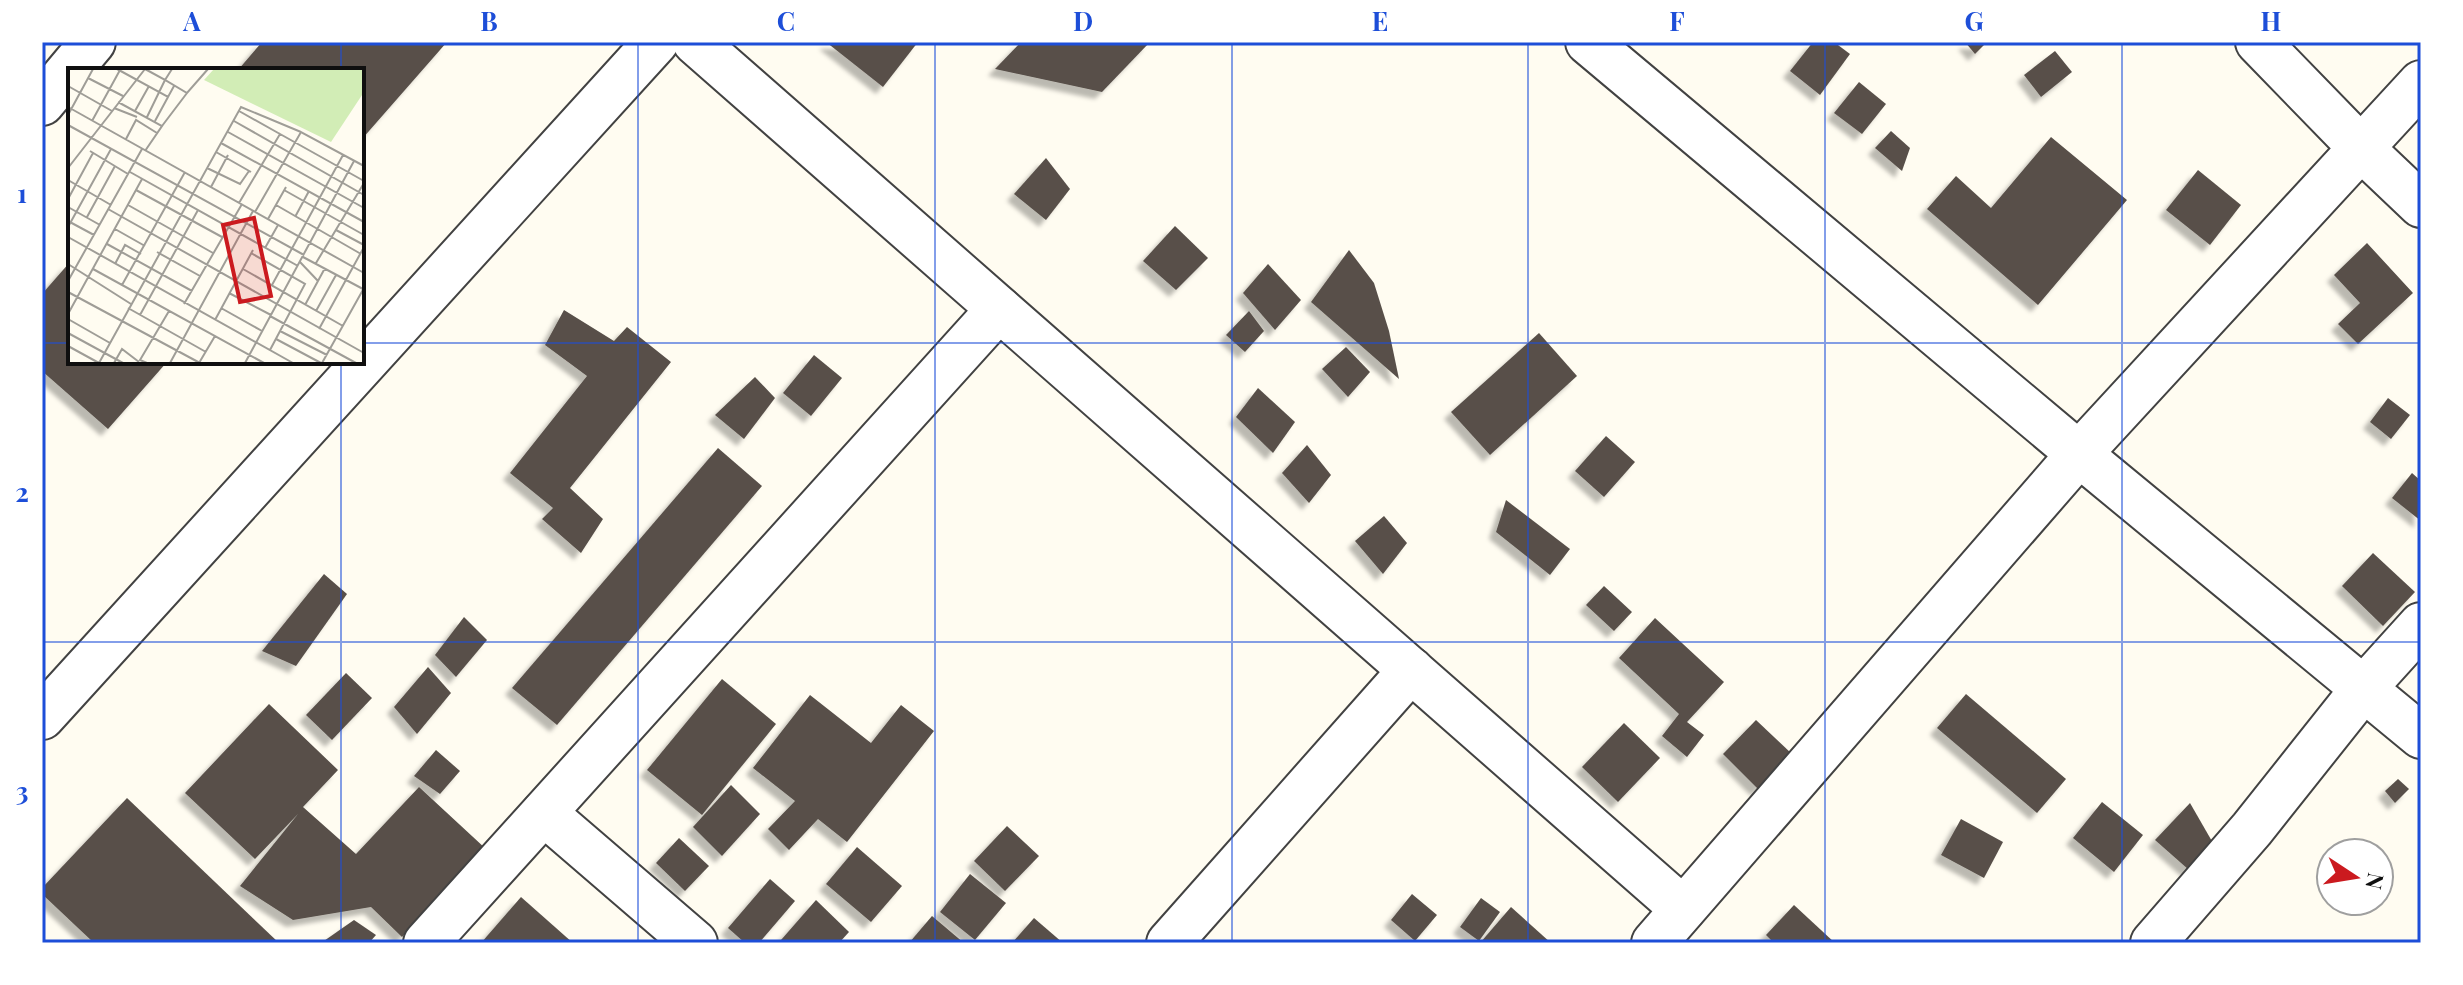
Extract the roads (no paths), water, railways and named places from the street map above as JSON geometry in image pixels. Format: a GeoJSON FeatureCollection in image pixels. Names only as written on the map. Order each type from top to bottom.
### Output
{"type":"FeatureCollection","features":[{"type":"Feature","properties":{"kind":"street"},"geometry":{"type":"LineString","coordinates":[[71,68],[93,42]]}},
{"type":"Feature","properties":{"kind":"street"},"geometry":{"type":"LineString","coordinates":[[364,363],[656,42]]}},
{"type":"Feature","properties":{"kind":"street"},"geometry":{"type":"LineString","coordinates":[[695,42],[1683,909]]}},
{"type":"Feature","properties":{"kind":"street"},"geometry":{"type":"LineString","coordinates":[[1588,42],[2421,736]]}},
{"type":"Feature","properties":{"kind":"street"},"geometry":{"type":"LineString","coordinates":[[2258,42],[2421,205]]}},
{"type":"Feature","properties":{"kind":"street"},"geometry":{"type":"LineString","coordinates":[[42,103],[68,72]]}},
{"type":"Feature","properties":{"kind":"street"},"geometry":{"type":"LineString","coordinates":[[1654,943],[2079,454],[2421,83]]}},
{"type":"Feature","properties":{"kind":"street"},"geometry":{"type":"LineString","coordinates":[[426,943],[999,309]]}},
{"type":"Feature","properties":{"kind":"street"},"geometry":{"type":"LineString","coordinates":[[42,717],[363,364]]}},
{"type":"Feature","properties":{"kind":"street"},"geometry":{"type":"LineString","coordinates":[[2153,943],[2252,829],[2364,688],[2421,625]]}},
{"type":"Feature","properties":{"kind":"street"},"geometry":{"type":"LineString","coordinates":[[1169,943],[1411,670]]}},
{"type":"Feature","properties":{"kind":"street"},"geometry":{"type":"LineString","coordinates":[[544,813],[695,943]]}}]}
